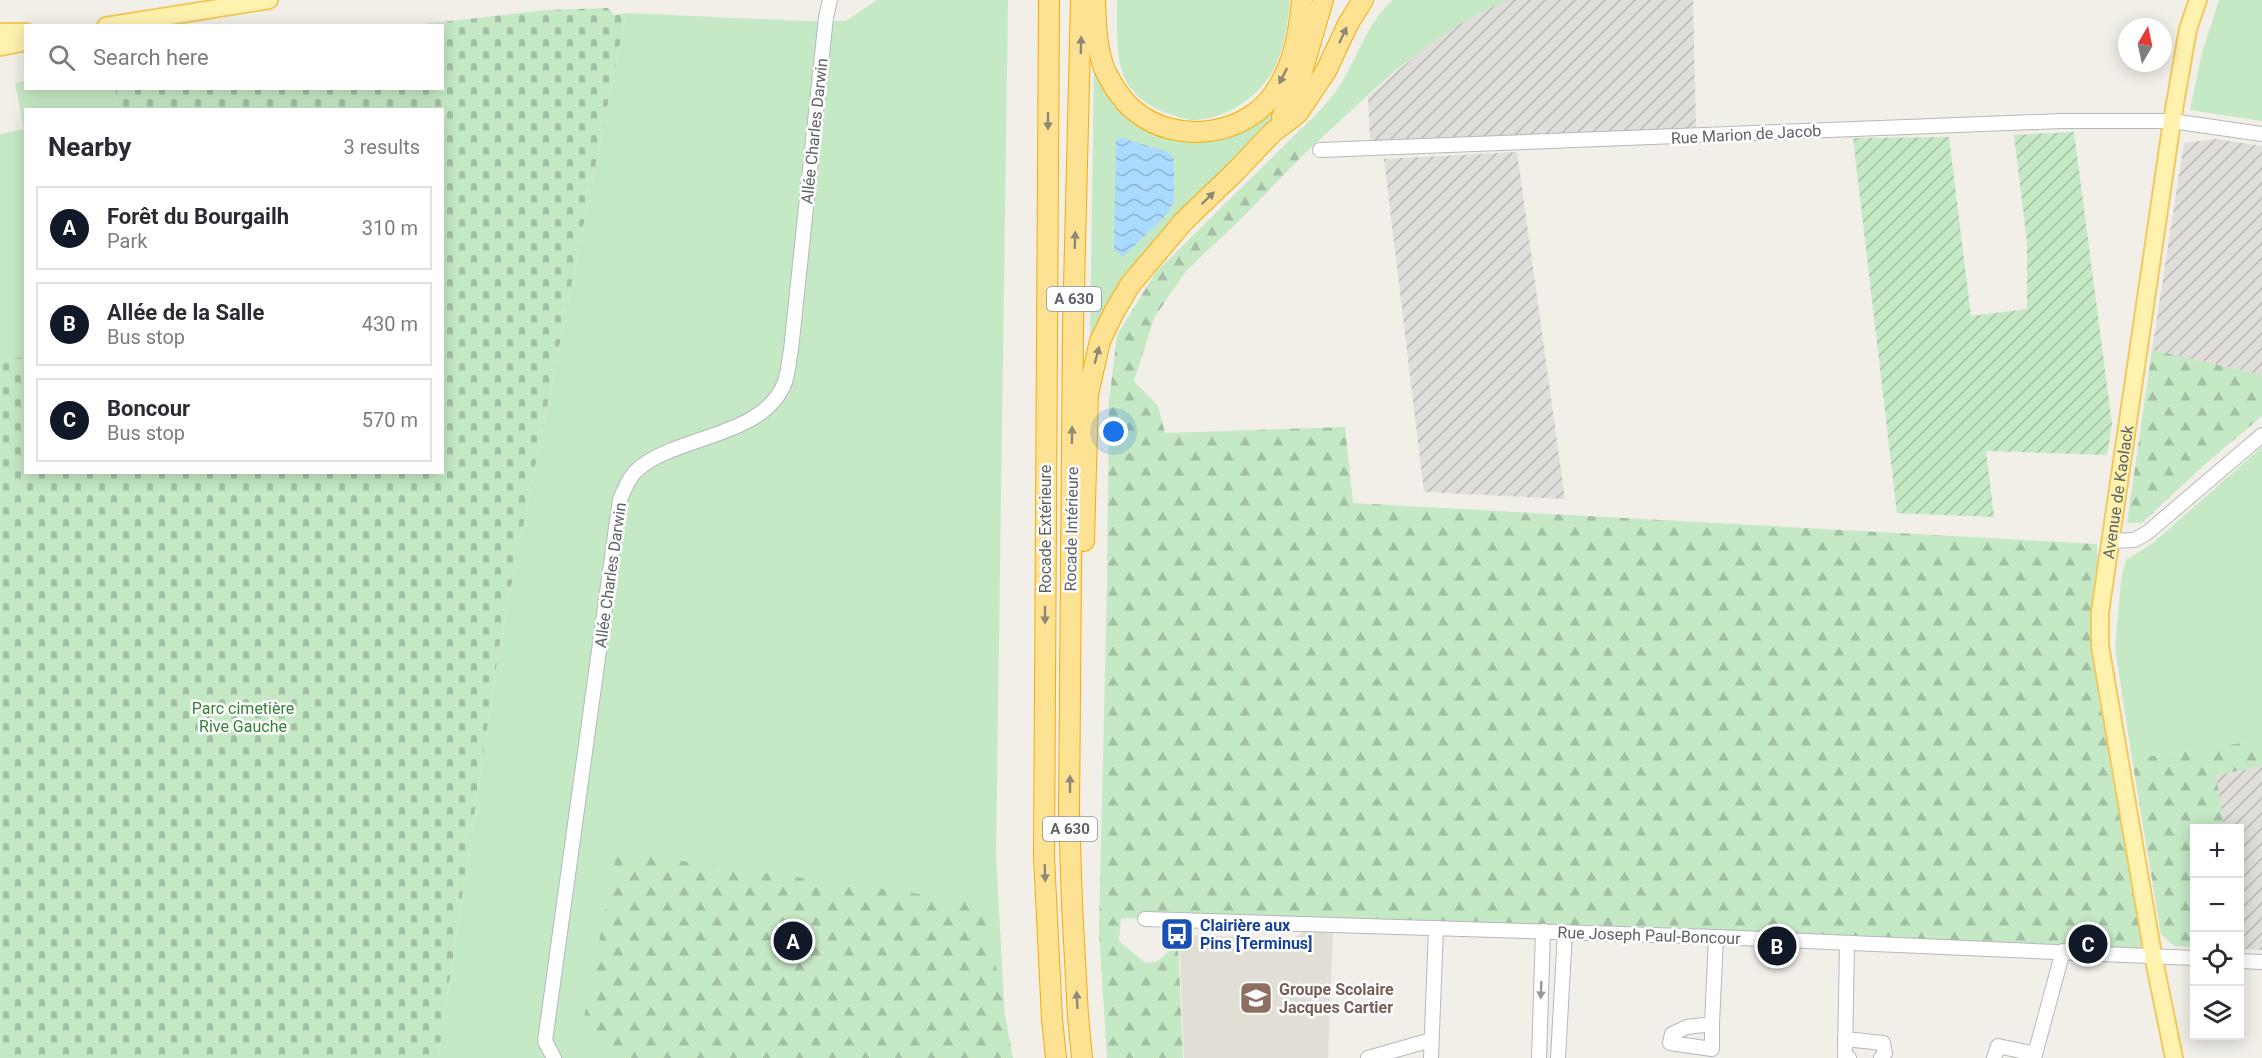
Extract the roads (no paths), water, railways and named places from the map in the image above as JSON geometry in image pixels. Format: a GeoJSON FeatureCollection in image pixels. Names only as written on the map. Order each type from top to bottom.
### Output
{"type":"FeatureCollection","features":[{"type":"Feature","properties":{"kind":"highway","name":"Rocade Extérieure"},"geometry":{"type":"LineString","coordinates":[[1049,0],[1044,857],[1056,1058]]}},
{"type":"Feature","properties":{"kind":"highway","name":"Rocade Intérieure"},"geometry":{"type":"LineString","coordinates":[[1081,0],[1073,327],[1070,812],[1072,904],[1082,1058]]}},
{"type":"Feature","properties":{"kind":"highway"},"geometry":{"type":"LineString","coordinates":[[1095,0],[1098,46],[1113,85],[1137,113],[1168,128],[1189,132],[1210,131],[1242,121],[1255,113],[1274,93],[1293,57],[1302,0]]}},
{"type":"Feature","properties":{"kind":"highway"},"geometry":{"type":"LineString","coordinates":[[1273,132],[1297,89],[1323,0]]}},
{"type":"Feature","properties":{"kind":"highway"},"geometry":{"type":"LineString","coordinates":[[1070,599],[1082,576],[1089,394],[1100,341],[1114,312],[1130,285],[1184,221],[1238,170],[1273,132],[1298,112],[1312,94],[1363,0]]}},
{"type":"Feature","properties":{"kind":"main road"},"geometry":{"type":"LineString","coordinates":[[119,24],[269,0]]}},
{"type":"Feature","properties":{"kind":"main road","name":"Avenue de Kaolack"},"geometry":{"type":"LineString","coordinates":[[2188,0],[2188,29]]}},
{"type":"Feature","properties":{"kind":"main road","name":"Avenue de Kaolack"},"geometry":{"type":"LineString","coordinates":[[2174,1058],[2153,955],[2100,646],[2100,612],[2172,121],[2188,29],[2198,0]]}},
{"type":"Feature","properties":{"kind":"main road"},"geometry":{"type":"LineString","coordinates":[[0,32],[24,32]]}},
{"type":"Feature","properties":{"kind":"main road"},"geometry":{"type":"LineString","coordinates":[[0,47],[24,42]]}},
{"type":"Feature","properties":{"kind":"street","name":"Allée Charles Darwin"},"geometry":{"type":"LineString","coordinates":[[554,1058],[545,1041],[620,499],[635,472],[657,457],[756,417],[772,403],[784,382],[791,350],[828,1]]}},
{"type":"Feature","properties":{"kind":"street","name":"Rue Marion de Jacob"},"geometry":{"type":"LineString","coordinates":[[1320,150],[2020,123],[2172,121],[2262,134]]}},
{"type":"Feature","properties":{"kind":"street"},"geometry":{"type":"LineString","coordinates":[[2111,541],[2134,540],[2147,533],[2262,435]]}},
{"type":"Feature","properties":{"kind":"street","name":"Rue Joseph Paul-Boncour"},"geometry":{"type":"LineString","coordinates":[[1145,919],[1716,937],[2190,958]]}},
{"type":"Feature","properties":{"kind":"street"},"geometry":{"type":"LineString","coordinates":[[1431,1058],[1436,928]]}},
{"type":"Feature","properties":{"kind":"street"},"geometry":{"type":"LineString","coordinates":[[1539,1058],[1544,931]]}},
{"type":"Feature","properties":{"kind":"street"},"geometry":{"type":"LineString","coordinates":[[1558,1058],[1565,932]]}},
{"type":"Feature","properties":{"kind":"street"},"geometry":{"type":"LineString","coordinates":[[1712,1024],[1716,937]]}},
{"type":"Feature","properties":{"kind":"street"},"geometry":{"type":"LineString","coordinates":[[1847,943],[1845,1056],[1849,1058]]}},
{"type":"Feature","properties":{"kind":"street"},"geometry":{"type":"LineString","coordinates":[[1994,1058],[1998,1046],[2034,1056],[2063,951]]}},
{"type":"Feature","properties":{"kind":"street"},"geometry":{"type":"LineString","coordinates":[[2244,961],[2262,962]]}},
{"type":"Feature","properties":{"kind":"street"},"geometry":{"type":"LineString","coordinates":[[1845,1039],[1883,1043],[1885,1053],[1881,1058]]}},
{"type":"Feature","properties":{"kind":"street"},"geometry":{"type":"LineString","coordinates":[[1368,1058],[1431,1041]]}},
{"type":"Feature","properties":{"kind":"water"},"geometry":{"type":"Polygon","coordinates":[[[1122,138],[1168,152],[1174,159],[1174,201],[1168,213],[1123,257],[1114,250],[1116,143],[1117,139],[1122,138]]]}},
{"type":"Feature","properties":{"kind":"place","name":"Clairière aux Pins [Terminus]"},"geometry":{"type":"Point","coordinates":[1177,934]}},
{"type":"Feature","properties":{"kind":"place","name":"Forêt du Bourgailh"},"geometry":{"type":"Point","coordinates":[793,941]}},
{"type":"Feature","properties":{"kind":"place","name":"Boncour"},"geometry":{"type":"Point","coordinates":[2088,944]}},
{"type":"Feature","properties":{"kind":"place","name":"Allée de la Salle"},"geometry":{"type":"Point","coordinates":[1777,946]}},
{"type":"Feature","properties":{"kind":"place","name":"Groupe Scolaire Jacques Cartier"},"geometry":{"type":"Point","coordinates":[1256,998]}},
{"type":"Feature","properties":{"kind":"park label","name":"Parc cimetière Rive Gauche"},"geometry":{"type":"Point","coordinates":[243,717]}}]}
